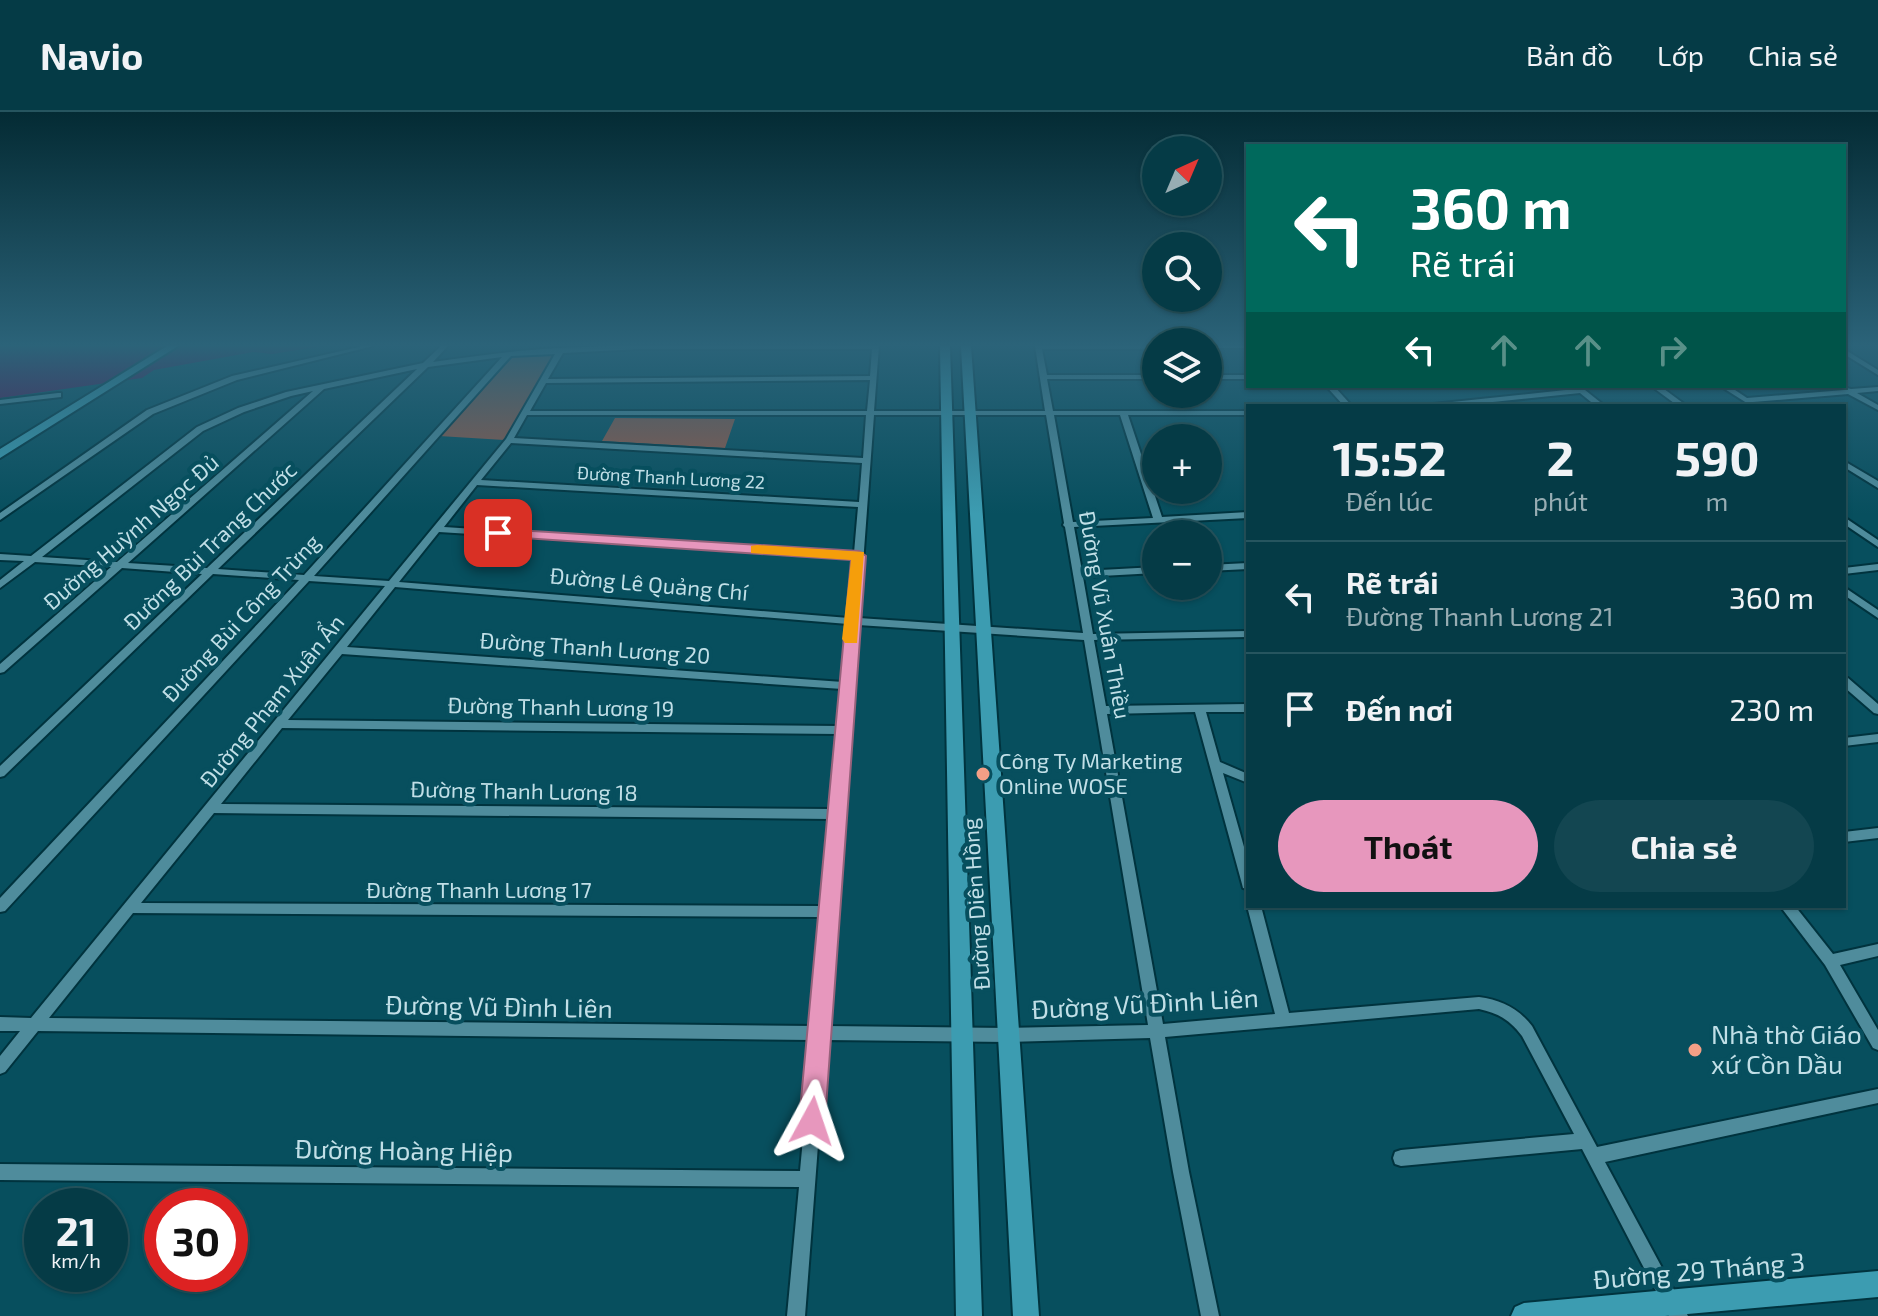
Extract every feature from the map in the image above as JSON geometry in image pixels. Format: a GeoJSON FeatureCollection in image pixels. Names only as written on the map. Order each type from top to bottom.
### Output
{"type":"FeatureCollection","features":[{"type":"Feature","properties":{"kind":"street"},"geometry":{"type":"LineString","coordinates":[[0,442],[55,402]]}},
{"type":"Feature","properties":{"kind":"street"},"geometry":{"type":"LineString","coordinates":[[0,454],[79,402]]}},
{"type":"Feature","properties":{"kind":"street"},"geometry":{"type":"LineString","coordinates":[[0,517],[124,428],[173,402]]}},
{"type":"Feature","properties":{"kind":"street"},"geometry":{"type":"LineString","coordinates":[[0,585],[200,429],[264,402]]}},
{"type":"Feature","properties":{"kind":"street","name":"Đường Huỳnh Ngọc Đủ"},"geometry":{"type":"LineString","coordinates":[[0,670],[305,402]]}},
{"type":"Feature","properties":{"kind":"street","name":"Đường Bùi Trang Chước"},"geometry":{"type":"LineString","coordinates":[[0,773],[385,402]]}},
{"type":"Feature","properties":{"kind":"street","name":"Đường Bùi Công Trừng"},"geometry":{"type":"LineString","coordinates":[[0,907],[307,578],[466,402]]}},
{"type":"Feature","properties":{"kind":"street","name":"Đường Phạm Xuân Ẩn"},"geometry":{"type":"LineString","coordinates":[[0,1067],[476,482],[509,440],[532,402]]}},
{"type":"Feature","properties":{"kind":"street"},"geometry":{"type":"LineString","coordinates":[[796,1316],[872,402]]}},
{"type":"Feature","properties":{"kind":"street","name":"Đường Diên Hồng"},"geometry":{"type":"LineString","coordinates":[[947,402],[969,1316]]}},
{"type":"Feature","properties":{"kind":"street","name":"Đường Diên Hồng"},"geometry":{"type":"LineString","coordinates":[[969,402],[1026,1316]]}},
{"type":"Feature","properties":{"kind":"street","name":"Đường Vũ Xuân Thiều"},"geometry":{"type":"LineString","coordinates":[[1048,402],[1156,1031],[1210,1316]]}},
{"type":"Feature","properties":{"kind":"street"},"geometry":{"type":"LineString","coordinates":[[526,413],[1246,413]]}},
{"type":"Feature","properties":{"kind":"street"},"geometry":{"type":"LineString","coordinates":[[1123,413],[1159,520]]}},
{"type":"Feature","properties":{"kind":"street"},"geometry":{"type":"LineString","coordinates":[[509,440],[867,461]]}},
{"type":"Feature","properties":{"kind":"street"},"geometry":{"type":"LineString","coordinates":[[1846,464],[1878,485]]}},
{"type":"Feature","properties":{"kind":"street","name":"Đường Thanh Lương 22"},"geometry":{"type":"LineString","coordinates":[[476,482],[863,505]]}},
{"type":"Feature","properties":{"kind":"street"},"geometry":{"type":"LineString","coordinates":[[1174,520],[1246,515]]}},
{"type":"Feature","properties":{"kind":"street"},"geometry":{"type":"LineString","coordinates":[[1846,521],[1878,544]]}},
{"type":"Feature","properties":{"kind":"street"},"geometry":{"type":"LineString","coordinates":[[1067,525],[1142,522]]}},
{"type":"Feature","properties":{"kind":"street"},"geometry":{"type":"LineString","coordinates":[[438,529],[859,556]]}},
{"type":"Feature","properties":{"kind":"street","name":"Đường Lê Quảng Chí"},"geometry":{"type":"LineString","coordinates":[[0,557],[393,584],[952,629],[1090,637],[1246,634]]}},
{"type":"Feature","properties":{"kind":"street"},"geometry":{"type":"LineString","coordinates":[[1222,567],[1246,566]]}},
{"type":"Feature","properties":{"kind":"street"},"geometry":{"type":"LineString","coordinates":[[1846,571],[1878,567]]}},
{"type":"Feature","properties":{"kind":"street"},"geometry":{"type":"LineString","coordinates":[[1078,574],[1142,571]]}},
{"type":"Feature","properties":{"kind":"street"},"geometry":{"type":"LineString","coordinates":[[1846,591],[1878,615]]}},
{"type":"Feature","properties":{"kind":"street","name":"Đường Thanh Lương 20"},"geometry":{"type":"LineString","coordinates":[[339,650],[848,686]]}},
{"type":"Feature","properties":{"kind":"street"},"geometry":{"type":"LineString","coordinates":[[1846,683],[1878,710]]}},
{"type":"Feature","properties":{"kind":"street"},"geometry":{"type":"LineString","coordinates":[[1102,710],[1246,708]]}},
{"type":"Feature","properties":{"kind":"street"},"geometry":{"type":"LineString","coordinates":[[1200,709],[1246,876]]}},
{"type":"Feature","properties":{"kind":"street","name":"Đường Thanh Lương 19"},"geometry":{"type":"LineString","coordinates":[[278,724],[845,730]]}},
{"type":"Feature","properties":{"kind":"street"},"geometry":{"type":"LineString","coordinates":[[1846,742],[1878,738]]}},
{"type":"Feature","properties":{"kind":"street"},"geometry":{"type":"LineString","coordinates":[[1217,765],[1246,778]]}},
{"type":"Feature","properties":{"kind":"street","name":"Đường Thanh Lương 18"},"geometry":{"type":"LineString","coordinates":[[210,808],[837,814]]}},
{"type":"Feature","properties":{"kind":"street"},"geometry":{"type":"LineString","coordinates":[[1846,837],[1878,833]]}},
{"type":"Feature","properties":{"kind":"street","name":"Đường Thanh Lương 17"},"geometry":{"type":"LineString","coordinates":[[129,908],[829,912]]}},
{"type":"Feature","properties":{"kind":"street"},"geometry":{"type":"LineString","coordinates":[[1255,908],[1284,1020]]}},
{"type":"Feature","properties":{"kind":"street"},"geometry":{"type":"LineString","coordinates":[[1789,908],[1830,961],[1878,1043]]}},
{"type":"Feature","properties":{"kind":"street"},"geometry":{"type":"LineString","coordinates":[[1830,961],[1878,950]]}},
{"type":"Feature","properties":{"kind":"street","name":"Đường Vũ Đình Liên"},"geometry":{"type":"LineString","coordinates":[[0,1024],[1008,1035],[1156,1031],[1479,1003],[1498,1006],[1516,1016],[1527,1031],[1676,1311]]}},
{"type":"Feature","properties":{"kind":"street"},"geometry":{"type":"LineString","coordinates":[[1594,1156],[1878,1096]]}},
{"type":"Feature","properties":{"kind":"street"},"geometry":{"type":"LineString","coordinates":[[1401,1158],[1586,1141]]}},
{"type":"Feature","properties":{"kind":"street","name":"Đường Hoàng Hiệp"},"geometry":{"type":"LineString","coordinates":[[0,1172],[807,1179]]}},
{"type":"Feature","properties":{"kind":"street","name":"Đường 29 Tháng 3"},"geometry":{"type":"LineString","coordinates":[[1524,1316],[1676,1311],[1878,1284]]}},
{"type":"Feature","properties":{"kind":"shaded area"},"geometry":{"type":"Polygon","coordinates":[[[471,402],[527,402],[504,440],[439,436],[471,402]]]}},
{"type":"Feature","properties":{"kind":"shaded area"},"geometry":{"type":"Polygon","coordinates":[[[615,418],[735,419],[725,448],[602,441],[615,418]]]}},
{"type":"Feature","properties":{"kind":"slow traffic"},"geometry":{"type":"LineString","coordinates":[[757,549],[859,556],[851,639]]}},
{"type":"Feature","properties":{"kind":"place","name":"Công Ty Marketing Online WOSE"},"geometry":{"type":"Point","coordinates":[983,774]}},
{"type":"Feature","properties":{"kind":"place","name":"Nhà thờ Giáo xứ Cồn Dầu"},"geometry":{"type":"Point","coordinates":[1695,1050]}},
{"type":"Feature","properties":{"kind":"route"},"geometry":{"type":"LineString","coordinates":[[498,533],[859,556],[812,1121]]}}]}
